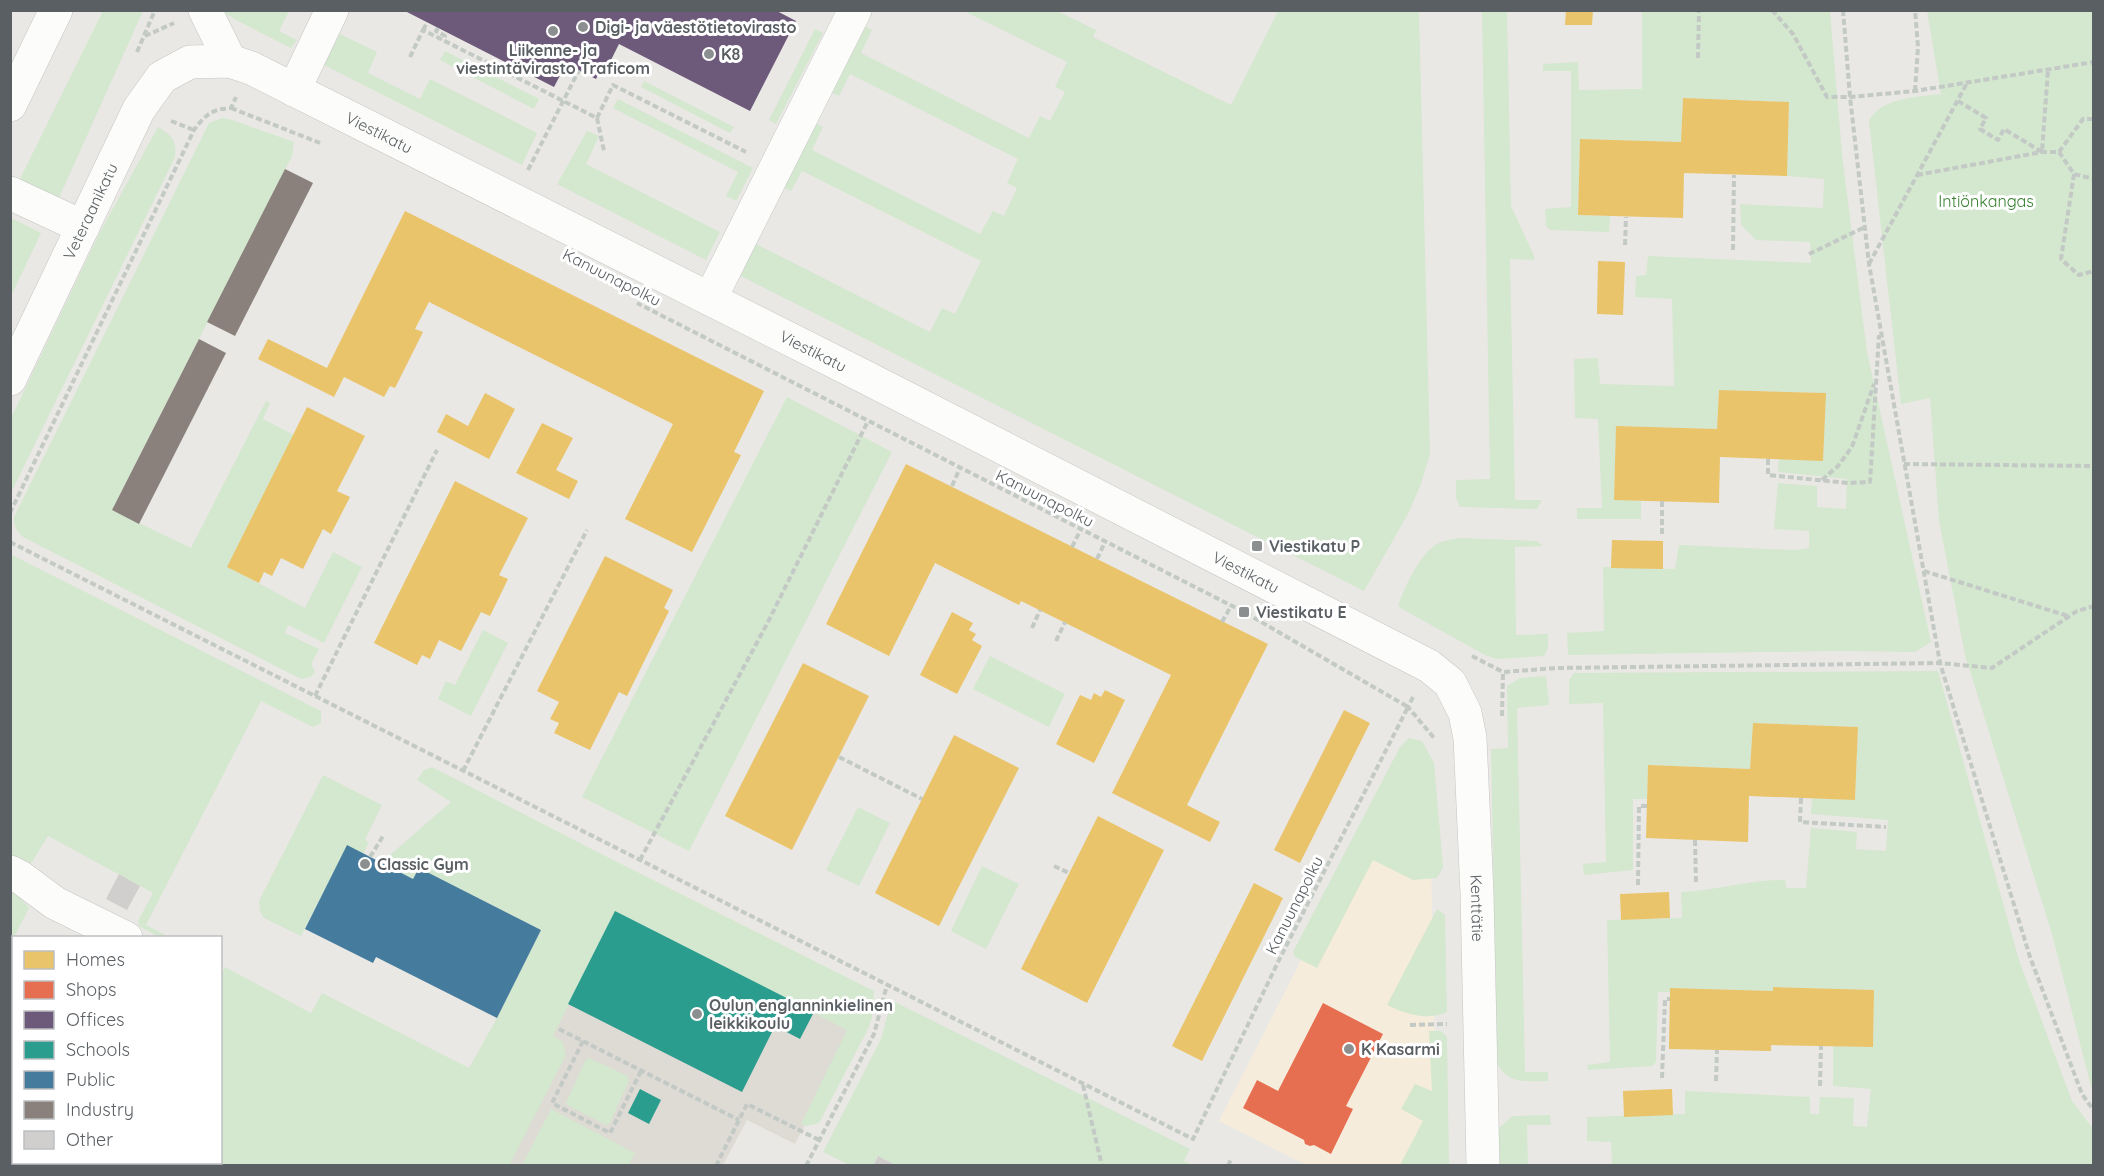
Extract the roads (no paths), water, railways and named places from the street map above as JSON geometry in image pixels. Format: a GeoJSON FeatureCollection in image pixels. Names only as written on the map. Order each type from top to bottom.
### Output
{"type":"FeatureCollection","features":[{"type":"Feature","properties":{"kind":"street"},"geometry":{"type":"LineString","coordinates":[[10,105],[56,10]]}},
{"type":"Feature","properties":{"kind":"street"},"geometry":{"type":"LineString","coordinates":[[205,10],[240,65]]}},
{"type":"Feature","properties":{"kind":"street"},"geometry":{"type":"LineString","coordinates":[[294,90],[332,10]]}},
{"type":"Feature","properties":{"kind":"street"},"geometry":{"type":"LineString","coordinates":[[710,299],[855,10]]}},
{"type":"Feature","properties":{"kind":"street","name":"Viestikatu"},"geometry":{"type":"LineString","coordinates":[[190,62],[240,65],[294,90],[710,299],[1429,666]]}},
{"type":"Feature","properties":{"kind":"street","name":"Veteraanikatu"},"geometry":{"type":"LineString","coordinates":[[10,379],[139,109],[162,76],[190,62]]}},
{"type":"Feature","properties":{"kind":"street"},"geometry":{"type":"LineString","coordinates":[[10,193],[83,226]]}},
{"type":"Feature","properties":{"kind":"street","name":"Kenttätie"},"geometry":{"type":"LineString","coordinates":[[1429,666],[1450,683],[1465,713],[1470,738],[1477,893],[1483,1166]]}},
{"type":"Feature","properties":{"kind":"street"},"geometry":{"type":"LineString","coordinates":[[15,874],[55,903],[122,936]]}},
{"type":"Feature","properties":{"kind":"place","name":"Digi- ja väestötietovirasto"},"geometry":{"type":"Point","coordinates":[583,27]}},
{"type":"Feature","properties":{"kind":"place","name":"Liikenne- ja viestintävirasto Traficom"},"geometry":{"type":"Point","coordinates":[553,31]}},
{"type":"Feature","properties":{"kind":"place","name":"K8"},"geometry":{"type":"Point","coordinates":[709,54]}},
{"type":"Feature","properties":{"kind":"place","name":"Viestikatu P"},"geometry":{"type":"Point","coordinates":[1257,546]}},
{"type":"Feature","properties":{"kind":"place","name":"Viestikatu E"},"geometry":{"type":"Point","coordinates":[1244,612]}},
{"type":"Feature","properties":{"kind":"place","name":"Classic Gym"},"geometry":{"type":"Point","coordinates":[365,864]}},
{"type":"Feature","properties":{"kind":"place","name":"Oulun englanninkielinen leikkikoulu"},"geometry":{"type":"Point","coordinates":[697,1014]}},
{"type":"Feature","properties":{"kind":"place","name":"K Kasarmi"},"geometry":{"type":"Point","coordinates":[1349,1049]}},
{"type":"Feature","properties":{"kind":"park label","name":"Intiönkangas"},"geometry":{"type":"Point","coordinates":[1986,201]}}]}
